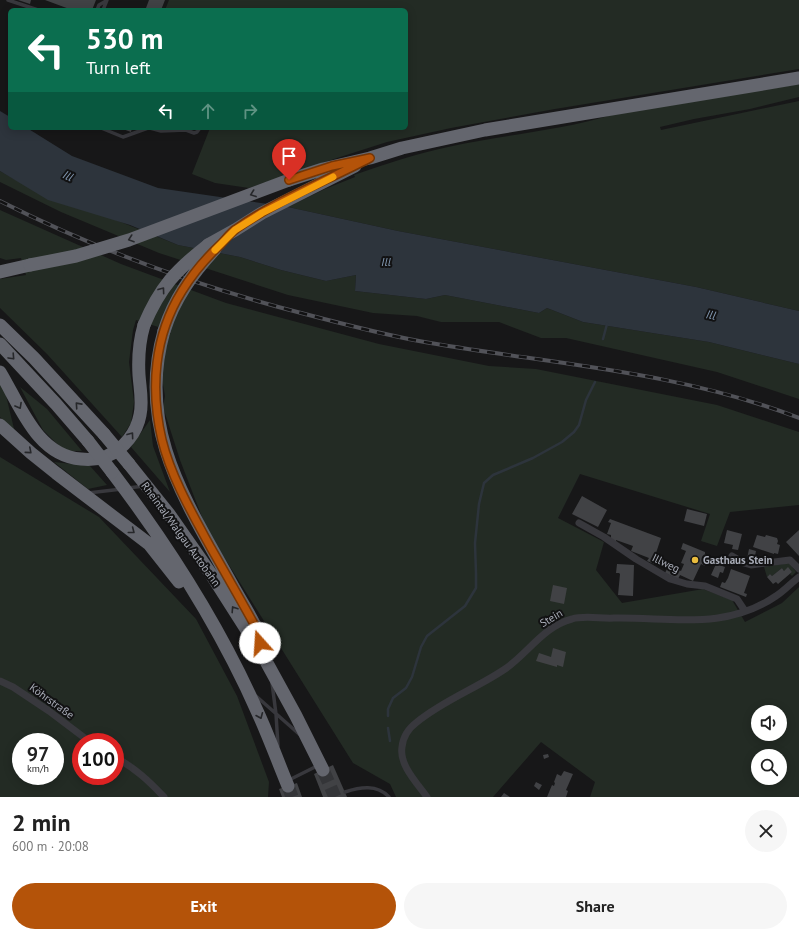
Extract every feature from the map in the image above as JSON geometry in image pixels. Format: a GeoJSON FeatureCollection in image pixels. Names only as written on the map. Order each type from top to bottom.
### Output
{"type":"FeatureCollection","features":[{"type":"Feature","properties":{"kind":"highway"},"geometry":{"type":"LineString","coordinates":[[0,272],[76,256],[128,240],[289,180],[341,164],[370,158],[402,148],[485,130],[799,78]]}},
{"type":"Feature","properties":{"kind":"highway"},"geometry":{"type":"LineString","coordinates":[[0,372],[33,429],[46,445],[57,453],[84,460],[105,457],[115,452],[135,430],[139,420],[142,400],[138,367],[138,352],[144,324],[156,297],[173,275],[208,245],[262,213],[370,158]]}},
{"type":"Feature","properties":{"kind":"highway"},"geometry":{"type":"LineString","coordinates":[[235,230],[199,266],[186,284],[171,311],[164,331],[156,367],[155,390],[157,416],[162,441],[177,481],[194,516],[259,633],[262,654]]}},
{"type":"Feature","properties":{"kind":"highway"},"geometry":{"type":"LineString","coordinates":[[0,265],[30,265]]}},
{"type":"Feature","properties":{"kind":"highway","name":"Rheintal/Walgau Autobahn"},"geometry":{"type":"LineString","coordinates":[[0,325],[34,358],[104,434],[169,514],[211,574],[262,654],[321,767]]}},
{"type":"Feature","properties":{"kind":"highway","name":"Rheintal/Walgau Autobahn"},"geometry":{"type":"LineString","coordinates":[[0,344],[88,441],[125,488],[162,540],[206,611],[246,687],[287,784]]}},
{"type":"Feature","properties":{"kind":"highway"},"geometry":{"type":"LineString","coordinates":[[0,425],[31,453],[149,544],[177,579],[186,593],[206,611]]}},
{"type":"Feature","properties":{"kind":"street","name":"Illweg"},"geometry":{"type":"LineString","coordinates":[[579,523],[670,579],[687,584],[705,586],[737,599],[745,611]]}},
{"type":"Feature","properties":{"kind":"street"},"geometry":{"type":"LineString","coordinates":[[732,556],[751,565],[790,560],[799,569]]}},
{"type":"Feature","properties":{"kind":"street","name":"Stein"},"geometry":{"type":"LineString","coordinates":[[427,797],[407,768],[402,756],[402,746],[407,731],[416,722],[432,711],[504,669],[518,659],[539,638],[562,622],[574,618],[637,618],[688,621],[721,618],[761,605],[776,596],[799,577]]}},
{"type":"Feature","properties":{"kind":"street","name":"Köhrstraße"},"geometry":{"type":"LineString","coordinates":[[0,681],[49,711],[78,733]]}},
{"type":"Feature","properties":{"kind":"street"},"geometry":{"type":"LineString","coordinates":[[124,762],[133,767],[151,782],[164,797]]}},
{"type":"Feature","properties":{"kind":"lane"},"geometry":{"type":"LineString","coordinates":[[8,0],[32,8]]}},
{"type":"Feature","properties":{"kind":"lane"},"geometry":{"type":"LineString","coordinates":[[98,8],[99,5],[107,0]]}},
{"type":"Feature","properties":{"kind":"lane"},"geometry":{"type":"LineString","coordinates":[[106,130],[123,137],[143,130]]}},
{"type":"Feature","properties":{"kind":"lane"},"geometry":{"type":"LineString","coordinates":[[157,130],[186,130],[194,133],[198,130]]}},
{"type":"Feature","properties":{"kind":"lane"},"geometry":{"type":"LineString","coordinates":[[84,494],[147,486]]}},
{"type":"Feature","properties":{"kind":"lane"},"geometry":{"type":"LineString","coordinates":[[270,668],[276,714],[279,763]]}},
{"type":"Feature","properties":{"kind":"lane"},"geometry":{"type":"LineString","coordinates":[[246,687],[309,743]]}},
{"type":"Feature","properties":{"kind":"lane"},"geometry":{"type":"LineString","coordinates":[[287,784],[321,767]]}},
{"type":"Feature","properties":{"kind":"lane"},"geometry":{"type":"LineString","coordinates":[[345,792],[360,787],[373,788],[385,793],[389,797]]}},
{"type":"Feature","properties":{"kind":"shaded area"},"geometry":{"type":"Polygon","coordinates":[[[169,0],[799,0],[799,69],[555,109],[451,128],[387,142],[249,188],[215,183],[192,174],[209,130],[408,130],[408,8],[166,8],[169,0]]]}},
{"type":"Feature","properties":{"kind":"shaded area"},"geometry":{"type":"Polygon","coordinates":[[[799,84],[799,97],[750,109],[660,127],[661,130],[799,101],[799,311],[696,287],[398,231],[288,207],[325,189],[355,177],[354,175],[436,150],[551,129],[612,115],[799,84]]]}},
{"type":"Feature","properties":{"kind":"shaded area"},"geometry":{"type":"Polygon","coordinates":[[[0,171],[14,179],[178,245],[240,257],[281,270],[326,281],[356,275],[355,291],[426,299],[445,295],[539,313],[547,308],[583,322],[709,342],[799,364],[799,399],[717,372],[566,338],[541,338],[499,322],[441,322],[417,316],[373,313],[288,295],[159,253],[61,212],[0,182],[0,171]]]}},
{"type":"Feature","properties":{"kind":"shaded area"},"geometry":{"type":"Polygon","coordinates":[[[0,210],[121,264],[226,303],[379,344],[489,366],[536,369],[717,405],[799,432],[799,505],[730,512],[717,546],[701,541],[710,514],[580,474],[558,518],[604,542],[596,570],[622,603],[703,589],[732,600],[745,622],[782,603],[799,587],[799,797],[590,797],[595,782],[541,742],[493,797],[396,797],[390,784],[353,763],[207,530],[180,460],[163,407],[165,396],[161,372],[163,357],[171,331],[136,320],[133,330],[129,362],[134,402],[131,423],[122,437],[47,354],[0,308],[0,279],[26,275],[21,258],[6,260],[0,258],[0,210]]]}},
{"type":"Feature","properties":{"kind":"shaded area"},"geometry":{"type":"Polygon","coordinates":[[[0,384],[5,391],[15,433],[0,417],[0,384]]]}},
{"type":"Feature","properties":{"kind":"shaded area"},"geometry":{"type":"Polygon","coordinates":[[[20,387],[47,409],[82,451],[64,451],[43,430],[20,387]]]}},
{"type":"Feature","properties":{"kind":"shaded area"},"geometry":{"type":"Polygon","coordinates":[[[150,420],[153,446],[170,492],[131,447],[150,420]]]}},
{"type":"Feature","properties":{"kind":"shaded area"},"geometry":{"type":"Polygon","coordinates":[[[0,457],[99,517],[196,619],[237,696],[269,782],[268,797],[0,797],[0,457]]]}},
{"type":"Feature","properties":{"kind":"shaded area"},"geometry":{"type":"Polygon","coordinates":[[[54,462],[90,466],[107,485],[88,489],[54,462]]]}},
{"type":"Feature","properties":{"kind":"shaded area"},"geometry":{"type":"Polygon","coordinates":[[[789,563],[796,572],[792,576],[790,574],[792,572],[788,568],[784,571],[782,568],[772,576],[770,574],[767,577],[764,567],[789,563]]]}},
{"type":"Feature","properties":{"kind":"water","name":"Ill"},"geometry":{"type":"Polygon","coordinates":[[[0,111],[8,116],[8,130],[30,130],[72,156],[158,188],[288,207],[398,231],[696,287],[799,311],[799,364],[709,342],[583,322],[547,308],[539,313],[445,295],[426,299],[355,291],[356,275],[326,281],[281,270],[240,257],[178,245],[130,225],[48,200],[0,171],[0,111]]]}},
{"type":"Feature","properties":{"kind":"building"},"geometry":{"type":"Polygon","coordinates":[[[18,0],[31,0],[30,4],[18,0]]]}},
{"type":"Feature","properties":{"kind":"building"},"geometry":{"type":"Polygon","coordinates":[[[45,0],[96,0],[93,8],[67,8],[45,0]]]}},
{"type":"Feature","properties":{"kind":"building"},"geometry":{"type":"Polygon","coordinates":[[[149,0],[165,0],[162,8],[146,8],[149,0]]]}},
{"type":"Feature","properties":{"kind":"building"},"geometry":{"type":"Polygon","coordinates":[[[582,496],[607,510],[598,527],[572,514],[582,496]]]}},
{"type":"Feature","properties":{"kind":"building"},"geometry":{"type":"Polygon","coordinates":[[[687,509],[707,514],[704,526],[684,521],[687,509]]]}},
{"type":"Feature","properties":{"kind":"building"},"geometry":{"type":"Polygon","coordinates":[[[610,519],[661,538],[656,553],[663,556],[660,566],[647,561],[649,558],[631,551],[633,546],[616,540],[616,542],[611,540],[611,535],[607,534],[611,523],[608,522],[610,519]]]}},
{"type":"Feature","properties":{"kind":"building"},"geometry":{"type":"Polygon","coordinates":[[[727,530],[742,534],[738,550],[732,549],[733,545],[724,543],[727,530]]]}},
{"type":"Feature","properties":{"kind":"building"},"geometry":{"type":"Polygon","coordinates":[[[799,530],[799,556],[786,542],[799,530]]]}},
{"type":"Feature","properties":{"kind":"building"},"geometry":{"type":"Polygon","coordinates":[[[757,535],[765,537],[766,535],[777,538],[777,544],[780,545],[778,554],[753,547],[757,535]]]}},
{"type":"Feature","properties":{"kind":"building","name":"Gasthaus Stein"},"geometry":{"type":"Polygon","coordinates":[[[683,543],[705,552],[705,554],[710,557],[705,566],[701,564],[693,581],[680,575],[678,579],[665,573],[669,565],[681,571],[684,564],[681,563],[686,551],[681,549],[683,543]]]}},
{"type":"Feature","properties":{"kind":"building"},"geometry":{"type":"Polygon","coordinates":[[[749,549],[756,551],[754,561],[747,559],[749,549]]]}},
{"type":"Feature","properties":{"kind":"building"},"geometry":{"type":"Polygon","coordinates":[[[617,564],[634,565],[633,596],[618,595],[620,574],[616,573],[617,564]]]}},
{"type":"Feature","properties":{"kind":"building"},"geometry":{"type":"Polygon","coordinates":[[[716,564],[725,567],[723,573],[720,572],[718,578],[711,575],[716,564]]]}},
{"type":"Feature","properties":{"kind":"building"},"geometry":{"type":"Polygon","coordinates":[[[788,567],[792,572],[778,584],[776,582],[773,584],[767,577],[770,574],[772,576],[782,568],[784,571],[788,567]]]}},
{"type":"Feature","properties":{"kind":"building"},"geometry":{"type":"Polygon","coordinates":[[[731,569],[750,576],[744,593],[747,594],[746,597],[720,587],[722,582],[725,583],[731,569]]]}},
{"type":"Feature","properties":{"kind":"building"},"geometry":{"type":"Polygon","coordinates":[[[553,585],[567,588],[564,604],[550,601],[553,585]]]}},
{"type":"Feature","properties":{"kind":"building"},"geometry":{"type":"Polygon","coordinates":[[[553,648],[566,652],[563,667],[557,665],[557,667],[536,661],[539,653],[551,657],[553,648]]]}},
{"type":"Feature","properties":{"kind":"building"},"geometry":{"type":"Polygon","coordinates":[[[548,754],[549,757],[544,759],[543,755],[548,754]]]}},
{"type":"Feature","properties":{"kind":"building"},"geometry":{"type":"Polygon","coordinates":[[[333,765],[347,797],[323,797],[314,774],[333,765]]]}},
{"type":"Feature","properties":{"kind":"building"},"geometry":{"type":"Polygon","coordinates":[[[564,771],[573,774],[566,790],[568,791],[566,797],[547,797],[552,785],[554,786],[557,774],[561,776],[564,771]]]}},
{"type":"Feature","properties":{"kind":"building"},"geometry":{"type":"Polygon","coordinates":[[[536,782],[542,785],[539,790],[534,786],[536,782]]]}},
{"type":"Feature","properties":{"kind":"building"},"geometry":{"type":"Polygon","coordinates":[[[297,783],[302,797],[282,797],[279,789],[297,783]]]}},
{"type":"Feature","properties":{"kind":"building"},"geometry":{"type":"Polygon","coordinates":[[[504,793],[510,797],[501,797],[504,793]]]}},
{"type":"Feature","properties":{"kind":"waterway"},"geometry":{"type":"LineString","coordinates":[[603,339],[607,324]]}},
{"type":"Feature","properties":{"kind":"waterway"},"geometry":{"type":"LineString","coordinates":[[388,716],[388,709],[393,698],[406,688],[412,677],[421,647],[427,636],[465,606],[476,588],[475,543],[479,504],[484,483],[493,475],[533,458],[562,442],[574,432],[579,425],[586,400],[595,382]]}},
{"type":"Feature","properties":{"kind":"waterway"},"geometry":{"type":"LineString","coordinates":[[388,728],[390,741]]}},
{"type":"Feature","properties":{"kind":"tunnel"},"geometry":{"type":"LineString","coordinates":[[323,770],[335,797]]}},
{"type":"Feature","properties":{"kind":"tunnel"},"geometry":{"type":"LineString","coordinates":[[288,786],[292,797]]}},
{"type":"Feature","properties":{"kind":"railway"},"geometry":{"type":"LineString","coordinates":[[0,201],[74,236],[150,266],[227,292],[319,318],[419,341],[611,370],[658,379],[705,389],[752,402],[799,418]]}},
{"type":"Feature","properties":{"kind":"slow traffic"},"geometry":{"type":"LineString","coordinates":[[215,250],[235,230],[262,213],[333,177]]}},
{"type":"Feature","properties":{"kind":"place","name":"Gasthaus Stein"},"geometry":{"type":"Point","coordinates":[695,560]}},
{"type":"Feature","properties":{"kind":"route"},"geometry":{"type":"LineString","coordinates":[[260,643],[259,633],[194,516],[177,481],[162,441],[157,416],[155,390],[156,367],[160,344],[168,317],[177,298],[199,266],[215,249],[235,230],[262,213],[370,158],[332,166],[289,180]]}}]}
